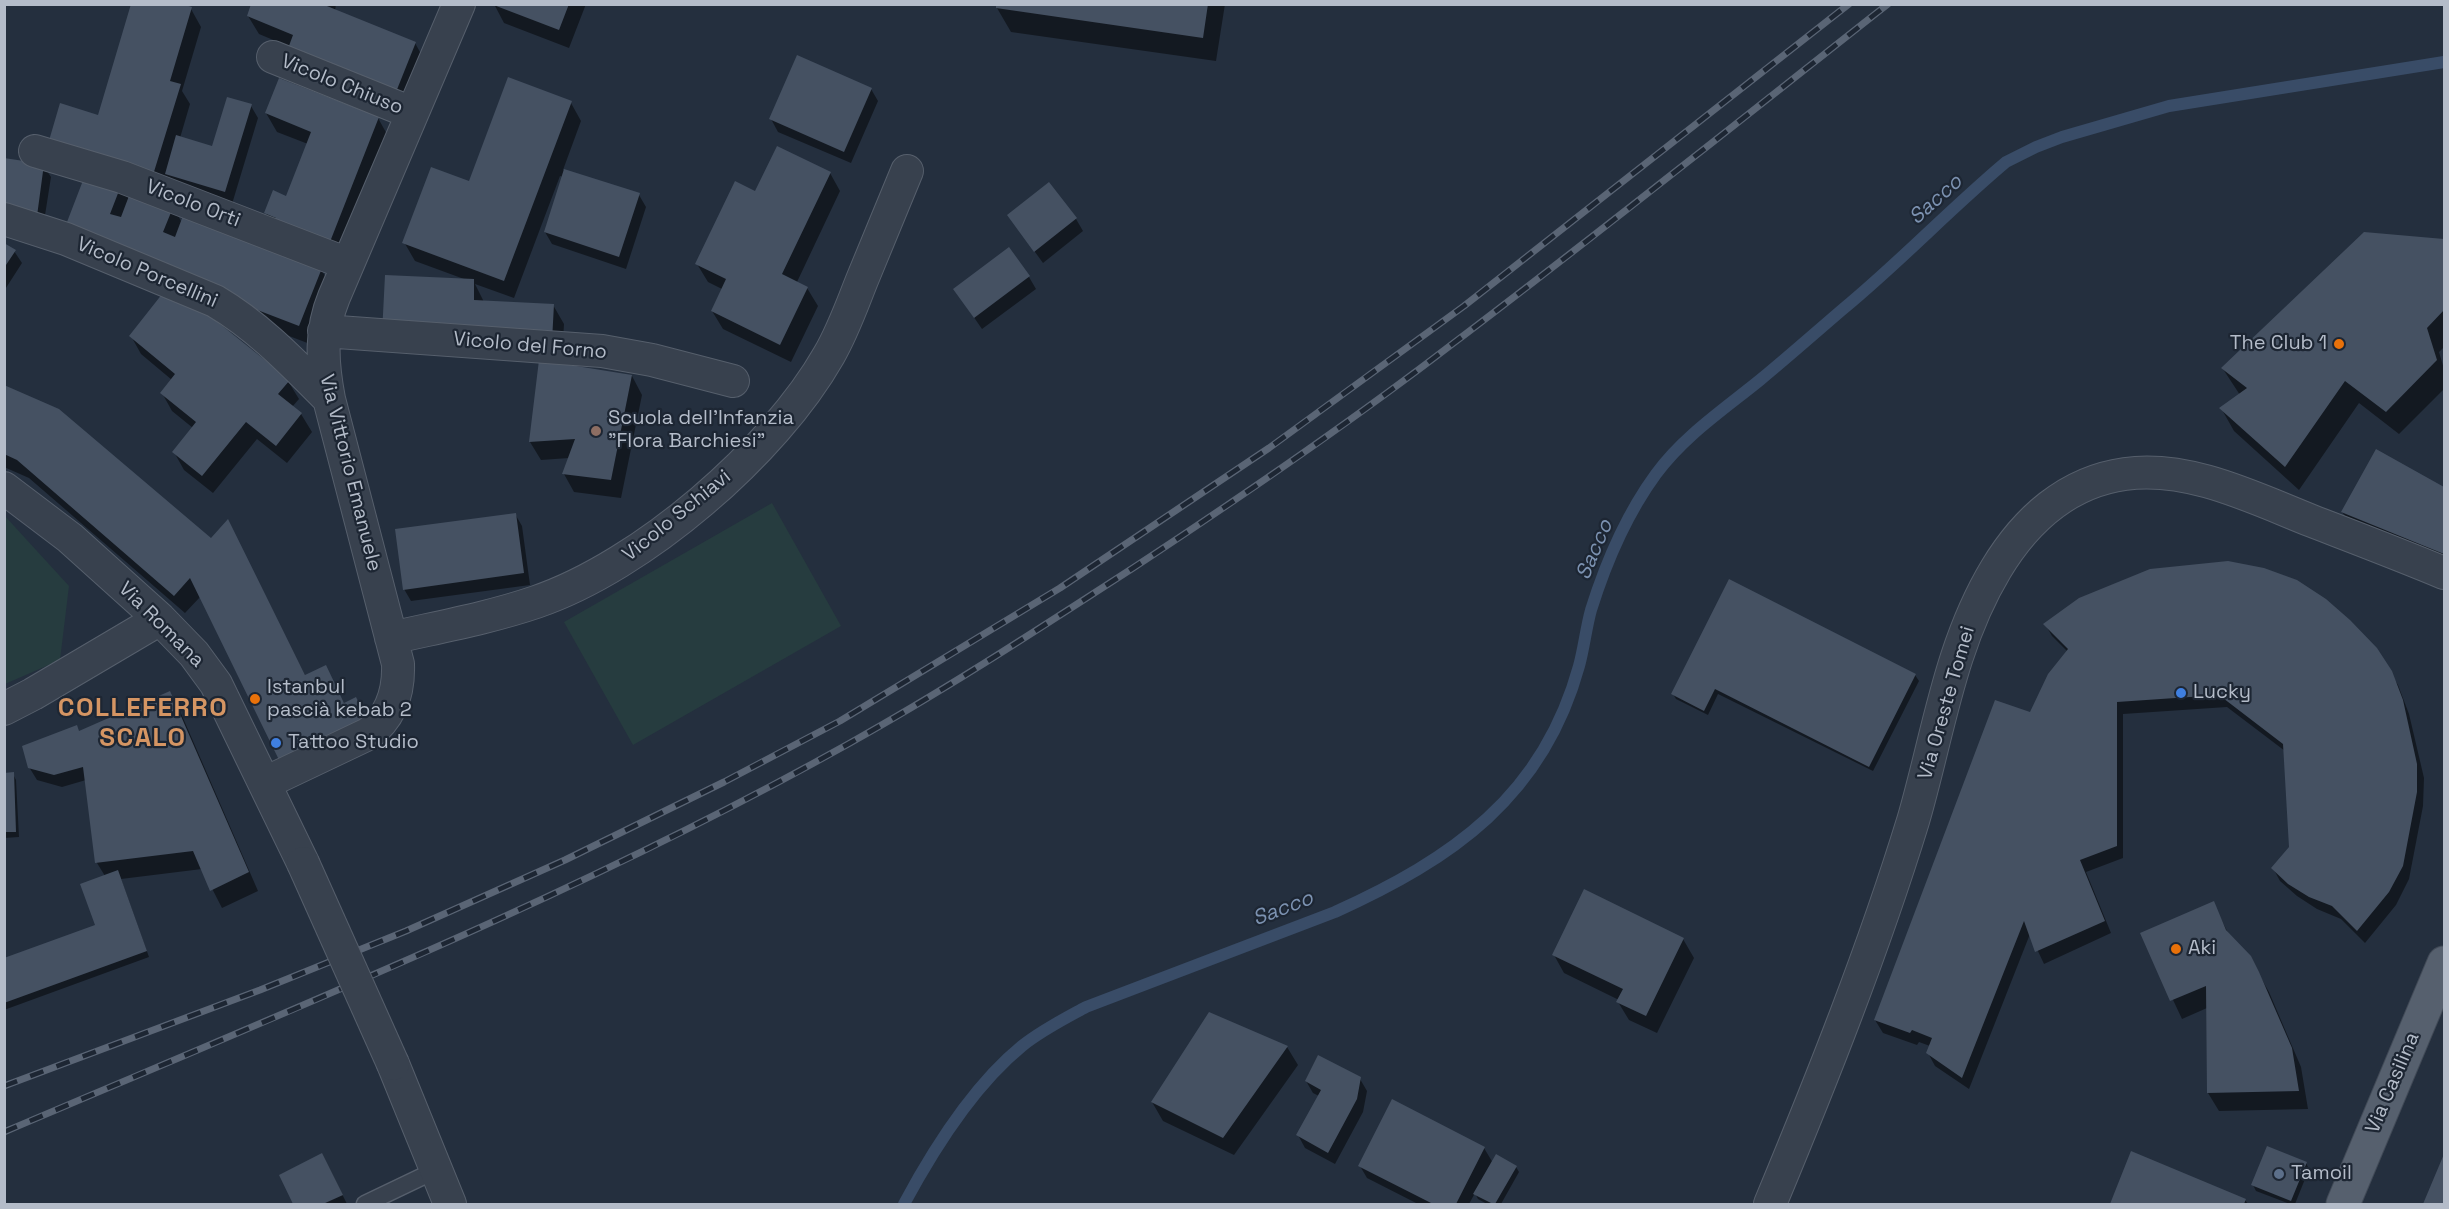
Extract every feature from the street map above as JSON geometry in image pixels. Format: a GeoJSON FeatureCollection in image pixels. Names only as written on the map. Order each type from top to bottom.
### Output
{"type":"FeatureCollection","features":[{"type":"Feature","properties":{"kind":"main road","name":"Via Casilina"},"geometry":{"type":"LineString","coordinates":[[2343,1204],[2445,963]]}},
{"type":"Feature","properties":{"kind":"street","name":"Via Vittorio Emanuele"},"geometry":{"type":"LineString","coordinates":[[265,783],[368,734],[379,726],[392,705],[398,678],[398,664],[329,399],[323,354],[324,331],[330,308],[348,264],[459,4]]}},
{"type":"Feature","properties":{"kind":"street","name":"Vicolo Chiuso"},"geometry":{"type":"LineString","coordinates":[[273,57],[412,113]]}},
{"type":"Feature","properties":{"kind":"street","name":"Vicolo Orti"},"geometry":{"type":"LineString","coordinates":[[35,151],[122,177],[348,264]]}},
{"type":"Feature","properties":{"kind":"street","name":"Vicolo Schiavi"},"geometry":{"type":"LineString","coordinates":[[391,638],[517,608],[569,589],[618,563],[695,506],[774,430],[820,370],[843,327],[907,171]]}},
{"type":"Feature","properties":{"kind":"street","name":"Vicolo Porcellini"},"geometry":{"type":"LineString","coordinates":[[4,219],[66,239],[215,301],[236,313],[270,339],[329,399]]}},
{"type":"Feature","properties":{"kind":"street","name":"Vicolo del Forno"},"geometry":{"type":"LineString","coordinates":[[324,331],[602,351],[652,360],[733,381]]}},
{"type":"Feature","properties":{"kind":"street","name":"Via Oreste Tomei"},"geometry":{"type":"LineString","coordinates":[[1770,1204],[1824,1069],[1894,881],[1963,638],[1996,570],[2029,523],[2061,497],[2100,480],[2124,474],[2169,475],[2240,493],[2443,574]]}},
{"type":"Feature","properties":{"kind":"street","name":"Via Romana"},"geometry":{"type":"LineString","coordinates":[[4,488],[51,522],[160,619],[194,654],[216,684],[303,863],[393,1064],[450,1204]]}},
{"type":"Feature","properties":{"kind":"street"},"geometry":{"type":"LineString","coordinates":[[4,709],[160,619]]}},
{"type":"Feature","properties":{"kind":"lane"},"geometry":{"type":"LineString","coordinates":[[365,1204],[436,1170]]}},
{"type":"Feature","properties":{"kind":"green space"},"geometry":{"type":"Polygon","coordinates":[[[772,503],[841,626],[633,745],[564,622],[772,503]]]}},
{"type":"Feature","properties":{"kind":"green space"},"geometry":{"type":"Polygon","coordinates":[[[4,515],[69,586],[60,660],[5,684],[4,515]]]}},
{"type":"Feature","properties":{"kind":"building"},"geometry":{"type":"Polygon","coordinates":[[[131,4],[182,4],[192,7],[170,81],[181,84],[153,175],[48,144],[60,103],[98,115],[131,4]]]}},
{"type":"Feature","properties":{"kind":"building"},"geometry":{"type":"Polygon","coordinates":[[[251,4],[322,4],[416,42],[394,97],[286,54],[293,35],[247,16],[251,4]]]}},
{"type":"Feature","properties":{"kind":"building"},"geometry":{"type":"Polygon","coordinates":[[[491,4],[569,4],[559,30],[491,4]]]}},
{"type":"Feature","properties":{"kind":"building"},"geometry":{"type":"Polygon","coordinates":[[[996,4],[1208,4],[1203,38],[996,8],[996,4]]]}},
{"type":"Feature","properties":{"kind":"building"},"geometry":{"type":"Polygon","coordinates":[[[797,55],[872,88],[844,152],[769,119],[797,55]]]}},
{"type":"Feature","properties":{"kind":"building"},"geometry":{"type":"Polygon","coordinates":[[[508,77],[572,101],[504,281],[402,243],[431,167],[469,181],[508,77]]]}},
{"type":"Feature","properties":{"kind":"building"},"geometry":{"type":"Polygon","coordinates":[[[279,78],[379,117],[326,252],[272,231],[276,218],[264,213],[273,190],[286,196],[311,132],[265,113],[279,78]]]}},
{"type":"Feature","properties":{"kind":"building"},"geometry":{"type":"Polygon","coordinates":[[[227,97],[252,104],[225,192],[165,174],[176,135],[212,146],[227,97]]]}},
{"type":"Feature","properties":{"kind":"building"},"geometry":{"type":"Polygon","coordinates":[[[777,146],[831,172],[782,274],[808,287],[780,345],[711,311],[726,279],[695,264],[735,181],[755,191],[777,146]]]}},
{"type":"Feature","properties":{"kind":"building"},"geometry":{"type":"Polygon","coordinates":[[[4,158],[44,164],[37,216],[4,211],[4,158]]]}},
{"type":"Feature","properties":{"kind":"building"},"geometry":{"type":"Polygon","coordinates":[[[564,169],[640,193],[619,257],[544,232],[564,169]]]}},
{"type":"Feature","properties":{"kind":"building"},"geometry":{"type":"Polygon","coordinates":[[[87,170],[122,183],[110,214],[121,217],[132,188],[174,205],[163,232],[175,237],[184,213],[322,268],[299,326],[62,235],[87,170]]]}},
{"type":"Feature","properties":{"kind":"building"},"geometry":{"type":"Polygon","coordinates":[[[1049,182],[1077,218],[1034,252],[1007,215],[1049,182]]]}},
{"type":"Feature","properties":{"kind":"building","name":"The Club 1"},"geometry":{"type":"Polygon","coordinates":[[[2364,232],[2444,239],[2444,310],[2427,328],[2437,360],[2386,412],[2345,381],[2285,467],[2219,408],[2247,388],[2221,368],[2364,232]]]}},
{"type":"Feature","properties":{"kind":"building"},"geometry":{"type":"Polygon","coordinates":[[[4,243],[16,250],[4,268],[4,243]]]}},
{"type":"Feature","properties":{"kind":"building"},"geometry":{"type":"Polygon","coordinates":[[[1009,247],[1030,276],[974,318],[953,289],[1009,247]]]}},
{"type":"Feature","properties":{"kind":"building"},"geometry":{"type":"Polygon","coordinates":[[[385,275],[474,279],[474,300],[554,304],[552,341],[382,334],[385,275]]]}},
{"type":"Feature","properties":{"kind":"building"},"geometry":{"type":"Polygon","coordinates":[[[170,284],[290,380],[278,394],[302,413],[276,446],[246,422],[202,476],[172,452],[196,422],[160,393],[175,374],[129,336],[170,284]]]}},
{"type":"Feature","properties":{"kind":"building"},"geometry":{"type":"Polygon","coordinates":[[[539,360],[632,375],[611,480],[562,474],[575,439],[529,442],[539,360]]]}},
{"type":"Feature","properties":{"kind":"building"},"geometry":{"type":"Polygon","coordinates":[[[4,385],[59,409],[211,538],[228,519],[305,675],[326,665],[344,703],[356,697],[368,722],[281,764],[190,578],[174,596],[17,460],[4,454],[4,385]]]}},
{"type":"Feature","properties":{"kind":"building"},"geometry":{"type":"Polygon","coordinates":[[[2376,449],[2444,487],[2444,554],[2341,512],[2376,449]]]}},
{"type":"Feature","properties":{"kind":"building"},"geometry":{"type":"Polygon","coordinates":[[[516,513],[524,573],[403,590],[395,529],[516,513]]]}},
{"type":"Feature","properties":{"kind":"building"},"geometry":{"type":"Polygon","coordinates":[[[2228,561],[2264,568],[2297,580],[2326,599],[2377,648],[2392,671],[2403,700],[2417,764],[2417,792],[2403,866],[2389,892],[2357,931],[2332,906],[2309,897],[2288,884],[2271,868],[2289,847],[2283,744],[2219,695],[2117,702],[2117,846],[2080,860],[2105,921],[2035,952],[2024,921],[1962,1078],[1926,1053],[1932,1038],[1874,1020],[1995,700],[2030,712],[2048,674],[2068,649],[2043,624],[2079,598],[2150,569],[2228,561]]]}},
{"type":"Feature","properties":{"kind":"building"},"geometry":{"type":"Polygon","coordinates":[[[1729,579],[1916,674],[1869,767],[1715,689],[1704,711],[1671,694],[1729,579]]]}},
{"type":"Feature","properties":{"kind":"building"},"geometry":{"type":"Polygon","coordinates":[[[170,691],[249,872],[210,891],[193,851],[95,863],[83,767],[54,775],[28,768],[22,746],[77,725],[79,731],[170,691]]]}},
{"type":"Feature","properties":{"kind":"building"},"geometry":{"type":"Polygon","coordinates":[[[14,772],[16,832],[4,832],[4,773],[14,772]]]}},
{"type":"Feature","properties":{"kind":"building"},"geometry":{"type":"Polygon","coordinates":[[[118,870],[147,951],[4,1003],[4,958],[95,925],[80,884],[118,870]]]}},
{"type":"Feature","properties":{"kind":"building"},"geometry":{"type":"Polygon","coordinates":[[[1584,889],[1684,938],[1646,1016],[1616,1002],[1623,989],[1552,955],[1584,889]]]}},
{"type":"Feature","properties":{"kind":"building"},"geometry":{"type":"Polygon","coordinates":[[[2214,901],[2226,930],[2251,956],[2259,972],[2292,1048],[2299,1091],[2207,1093],[2206,986],[2170,1001],[2140,933],[2214,901]]]}},
{"type":"Feature","properties":{"kind":"building"},"geometry":{"type":"Polygon","coordinates":[[[1209,1012],[1288,1046],[1223,1138],[1151,1102],[1209,1012]]]}},
{"type":"Feature","properties":{"kind":"building"},"geometry":{"type":"Polygon","coordinates":[[[1318,1055],[1361,1077],[1357,1099],[1328,1153],[1296,1135],[1321,1090],[1305,1081],[1318,1055]]]}},
{"type":"Feature","properties":{"kind":"building"},"geometry":{"type":"Polygon","coordinates":[[[1392,1099],[1485,1147],[1456,1204],[1433,1204],[1358,1166],[1392,1099]]]}},
{"type":"Feature","properties":{"kind":"building","name":"Tamoil"},"geometry":{"type":"Polygon","coordinates":[[[2267,1146],[2307,1162],[2291,1201],[2251,1185],[2267,1146]]]}},
{"type":"Feature","properties":{"kind":"building"},"geometry":{"type":"Polygon","coordinates":[[[2131,1151],[2246,1199],[2244,1204],[2110,1204],[2131,1151]]]}},
{"type":"Feature","properties":{"kind":"building"},"geometry":{"type":"Polygon","coordinates":[[[322,1153],[343,1195],[323,1204],[293,1204],[279,1175],[322,1153]]]}},
{"type":"Feature","properties":{"kind":"building"},"geometry":{"type":"Polygon","coordinates":[[[1496,1154],[1517,1166],[1493,1204],[1473,1194],[1496,1154]]]}},
{"type":"Feature","properties":{"kind":"building"},"geometry":{"type":"Polygon","coordinates":[[[2444,1154],[2444,1204],[2423,1204],[2444,1154]]]}},
{"type":"Feature","properties":{"kind":"waterway","name":"Sacco"},"geometry":{"type":"LineString","coordinates":[[904,1204],[941,1141],[971,1099],[1004,1062],[1037,1035],[1086,1007],[1335,912],[1378,892],[1417,870],[1454,845],[1487,818],[1517,787],[1542,752],[1563,712],[1579,666],[1591,610],[1603,574],[1626,522],[1645,490],[1667,460],[1691,435],[1864,291],[2006,162],[2062,137],[2169,106],[2444,62]]}},
{"type":"Feature","properties":{"kind":"railway"},"geometry":{"type":"LineString","coordinates":[[4,1086],[260,990],[406,931],[565,860],[724,782],[840,721],[1060,588],[1269,448],[1464,306],[1849,4]]}},
{"type":"Feature","properties":{"kind":"railway"},"geometry":{"type":"LineString","coordinates":[[4,1132],[433,949],[539,901],[748,798],[922,701],[1028,636],[1173,541],[1294,460],[1373,403],[1561,261],[1888,4]]}},
{"type":"Feature","properties":{"kind":"place","name":"The Club 1"},"geometry":{"type":"Point","coordinates":[2339,344]}},
{"type":"Feature","properties":{"kind":"place","name":"Scuola dell'Infanzia \"Flora Barchiesi\""},"geometry":{"type":"Point","coordinates":[596,431]}},
{"type":"Feature","properties":{"kind":"place","name":"Lucky"},"geometry":{"type":"Point","coordinates":[2181,693]}},
{"type":"Feature","properties":{"kind":"place","name":"Istanbul pascià kebab 2"},"geometry":{"type":"Point","coordinates":[255,699]}},
{"type":"Feature","properties":{"kind":"place","name":"Tattoo Studio"},"geometry":{"type":"Point","coordinates":[276,743]}},
{"type":"Feature","properties":{"kind":"place","name":"Aki"},"geometry":{"type":"Point","coordinates":[2176,949]}},
{"type":"Feature","properties":{"kind":"place","name":"Tamoil"},"geometry":{"type":"Point","coordinates":[2279,1174]}},
{"type":"Feature","properties":{"kind":"district","name":"COLLEFERRO SCALO"},"geometry":{"type":"Point","coordinates":[143,724]}}]}
